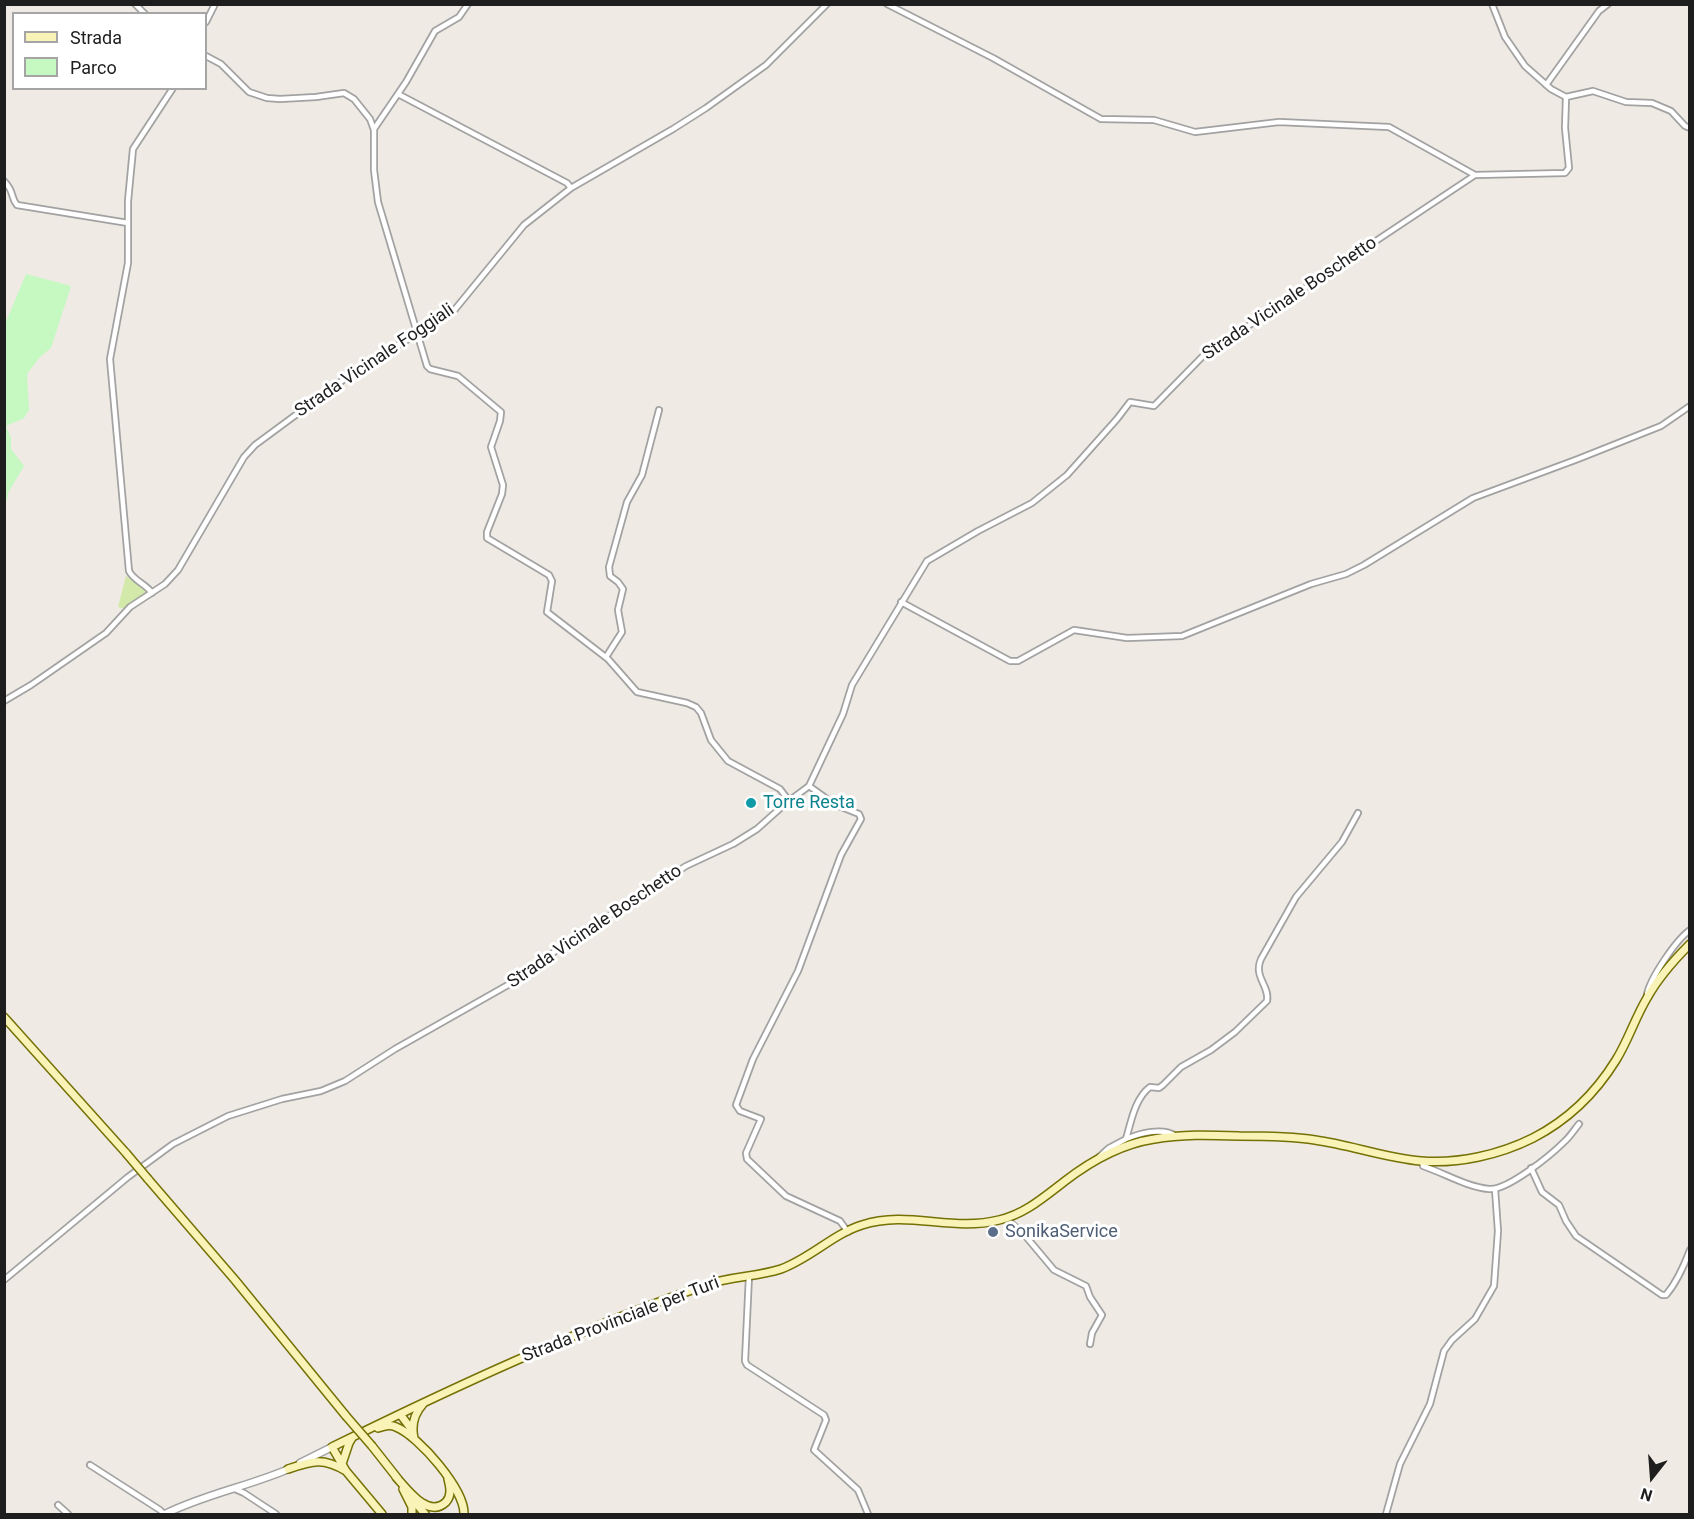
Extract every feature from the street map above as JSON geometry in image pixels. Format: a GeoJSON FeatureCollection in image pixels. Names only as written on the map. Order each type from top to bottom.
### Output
{"type":"FeatureCollection","features":[{"type":"Feature","properties":{"kind":"main road","name":"Strada Provinciale per Turi"},"geometry":{"type":"LineString","coordinates":[[332,1447],[548,1345],[712,1283],[766,1274],[808,1257],[864,1224],[909,1218],[960,1225],[999,1220],[1014,1215],[1034,1205],[1098,1159],[1136,1143],[1177,1136],[1297,1137],[1422,1161],[1471,1158],[1501,1151],[1533,1138],[1565,1118],[1588,1098],[1619,1055],[1646,998],[1673,960],[1689,944]]}},
{"type":"Feature","properties":{"kind":"main road"},"geometry":{"type":"LineString","coordinates":[[4,1017],[126,1153],[235,1280],[372,1446],[425,1515]]}},
{"type":"Feature","properties":{"kind":"main road"},"geometry":{"type":"LineString","coordinates":[[408,1430],[417,1412],[428,1400]]}},
{"type":"Feature","properties":{"kind":"main road"},"geometry":{"type":"LineString","coordinates":[[400,1414],[408,1430],[448,1476],[460,1494],[464,1515]]}},
{"type":"Feature","properties":{"kind":"main road"},"geometry":{"type":"LineString","coordinates":[[339,1464],[349,1443],[356,1435],[386,1425],[408,1430]]}},
{"type":"Feature","properties":{"kind":"main road"},"geometry":{"type":"LineString","coordinates":[[332,1447],[339,1464],[382,1515]]}},
{"type":"Feature","properties":{"kind":"main road"},"geometry":{"type":"LineString","coordinates":[[288,1469],[312,1461],[339,1464]]}},
{"type":"Feature","properties":{"kind":"main road"},"geometry":{"type":"LineString","coordinates":[[396,1477],[422,1504],[428,1508],[436,1508],[444,1504],[450,1496],[448,1476]]}},
{"type":"Feature","properties":{"kind":"main road"},"geometry":{"type":"LineString","coordinates":[[396,1477],[409,1499],[412,1515]]}},
{"type":"Feature","properties":{"kind":"street"},"geometry":{"type":"LineString","coordinates":[[207,20],[215,4]]}},
{"type":"Feature","properties":{"kind":"street"},"geometry":{"type":"LineString","coordinates":[[374,129],[398,94],[435,31],[459,17],[468,4]]}},
{"type":"Feature","properties":{"kind":"street","name":"Strada Vicinale Foggiali"},"geometry":{"type":"LineString","coordinates":[[4,701],[106,633],[130,607],[174,576],[244,457],[255,445],[358,369],[417,335],[457,308],[524,225],[571,188],[673,129],[766,65],[827,4]]}},
{"type":"Feature","properties":{"kind":"street"},"geometry":{"type":"LineString","coordinates":[[887,4],[993,58],[1101,119],[1154,120],[1195,132],[1279,122],[1389,127],[1475,175],[1565,173],[1569,168],[1565,128],[1566,97]]}},
{"type":"Feature","properties":{"kind":"street"},"geometry":{"type":"LineString","coordinates":[[1492,4],[1505,37],[1525,66],[1546,85],[1566,97],[1593,91],[1626,102],[1652,103],[1671,111],[1684,126],[1689,128]]}},
{"type":"Feature","properties":{"kind":"street"},"geometry":{"type":"LineString","coordinates":[[1546,85],[1599,11],[1608,4]]}},
{"type":"Feature","properties":{"kind":"street"},"geometry":{"type":"LineString","coordinates":[[207,57],[221,64],[244,89],[267,98],[295,99],[349,94],[370,119],[374,129],[374,170],[378,202],[417,335],[430,369],[454,374],[501,412],[490,447],[503,485],[502,494],[487,531],[487,538],[549,575],[552,581],[547,612],[606,657],[637,692],[696,707],[701,713],[711,740],[728,761],[780,789],[789,801]]}},
{"type":"Feature","properties":{"kind":"street"},"geometry":{"type":"LineString","coordinates":[[152,593],[130,575],[129,571],[110,359],[128,263],[128,201],[133,149],[171,90]]}},
{"type":"Feature","properties":{"kind":"street"},"geometry":{"type":"LineString","coordinates":[[398,94],[567,183],[571,188]]}},
{"type":"Feature","properties":{"kind":"street","name":"Strada Vicinale Boschetto"},"geometry":{"type":"LineString","coordinates":[[4,1280],[128,1177],[159,1153],[192,1133],[258,1105],[332,1087],[529,973],[560,947],[677,871],[747,837],[809,786],[843,714],[852,685],[927,561],[1032,503],[1067,475],[1118,419],[1130,402],[1154,406],[1203,356],[1475,175]]}},
{"type":"Feature","properties":{"kind":"street"},"geometry":{"type":"LineString","coordinates":[[4,181],[12,189],[13,200],[17,205],[128,223]]}},
{"type":"Feature","properties":{"kind":"street"},"geometry":{"type":"LineString","coordinates":[[902,602],[1010,661],[1018,661],[1074,630],[1127,638],[1182,636],[1311,584],[1346,574],[1473,498],[1640,435],[1668,422],[1689,406]]}},
{"type":"Feature","properties":{"kind":"street"},"geometry":{"type":"LineString","coordinates":[[606,657],[622,629],[618,610],[623,589],[610,576],[609,567],[627,502],[642,475],[659,410]]}},
{"type":"Feature","properties":{"kind":"street"},"geometry":{"type":"LineString","coordinates":[[809,786],[834,804],[859,814],[861,819],[841,855],[798,971],[763,1039],[736,1105],[740,1111],[761,1119],[746,1153],[747,1159],[786,1196],[840,1221],[848,1232]]}},
{"type":"Feature","properties":{"kind":"street"},"geometry":{"type":"LineString","coordinates":[[1126,1139],[1144,1091],[1150,1087],[1159,1088],[1181,1067],[1225,1040],[1267,1001],[1268,995],[1259,975],[1258,967],[1261,959],[1296,897],[1342,842],[1358,813]]}},
{"type":"Feature","properties":{"kind":"street"},"geometry":{"type":"LineString","coordinates":[[1646,998],[1647,991],[1660,968],[1682,935],[1689,930]]}},
{"type":"Feature","properties":{"kind":"street"},"geometry":{"type":"LineString","coordinates":[[1422,1161],[1423,1166],[1477,1186],[1495,1189],[1509,1184],[1531,1168],[1564,1142],[1579,1124]]}},
{"type":"Feature","properties":{"kind":"street"},"geometry":{"type":"LineString","coordinates":[[1098,1159],[1099,1155],[1126,1139],[1152,1132],[1172,1133],[1177,1136]]}},
{"type":"Feature","properties":{"kind":"street"},"geometry":{"type":"LineString","coordinates":[[1531,1168],[1542,1192],[1559,1205],[1576,1236],[1662,1295],[1666,1295],[1674,1284],[1685,1265],[1689,1250]]}},
{"type":"Feature","properties":{"kind":"street"},"geometry":{"type":"LineString","coordinates":[[1386,1515],[1400,1464],[1430,1404],[1444,1351],[1452,1340],[1475,1319],[1494,1287],[1498,1230],[1495,1189]]}},
{"type":"Feature","properties":{"kind":"street"},"geometry":{"type":"LineString","coordinates":[[1011,1223],[1023,1233],[1054,1270],[1086,1286],[1090,1297],[1102,1315],[1092,1334],[1090,1344]]}},
{"type":"Feature","properties":{"kind":"street"},"geometry":{"type":"LineString","coordinates":[[749,1276],[745,1361],[747,1365],[824,1416],[826,1420],[814,1450],[858,1490],[868,1515]]}},
{"type":"Feature","properties":{"kind":"street","name":"Strada Provinciale per Turi"},"geometry":{"type":"LineString","coordinates":[[165,1515],[197,1501],[288,1469],[332,1447]]}},
{"type":"Feature","properties":{"kind":"street"},"geometry":{"type":"LineString","coordinates":[[90,1465],[165,1515]]}},
{"type":"Feature","properties":{"kind":"street"},"geometry":{"type":"LineString","coordinates":[[235,1489],[276,1515]]}},
{"type":"Feature","properties":{"kind":"street"},"geometry":{"type":"LineString","coordinates":[[58,1505],[68,1515]]}},
{"type":"Feature","properties":{"kind":"green space"},"geometry":{"type":"Polygon","coordinates":[[[26,274],[71,286],[51,348],[40,357],[27,374],[29,410],[24,418],[6,426],[11,438],[11,449],[24,466],[8,493],[5,504],[5,324],[26,274]]]}},
{"type":"Feature","properties":{"kind":"green space"},"geometry":{"type":"Polygon","coordinates":[[[126,576],[145,588],[146,592],[125,609],[118,607],[126,576]]]}},
{"type":"Feature","properties":{"kind":"place","name":"Torre Resta"},"geometry":{"type":"Point","coordinates":[751,803]}},
{"type":"Feature","properties":{"kind":"place","name":"SonikaService"},"geometry":{"type":"Point","coordinates":[993,1232]}}]}
